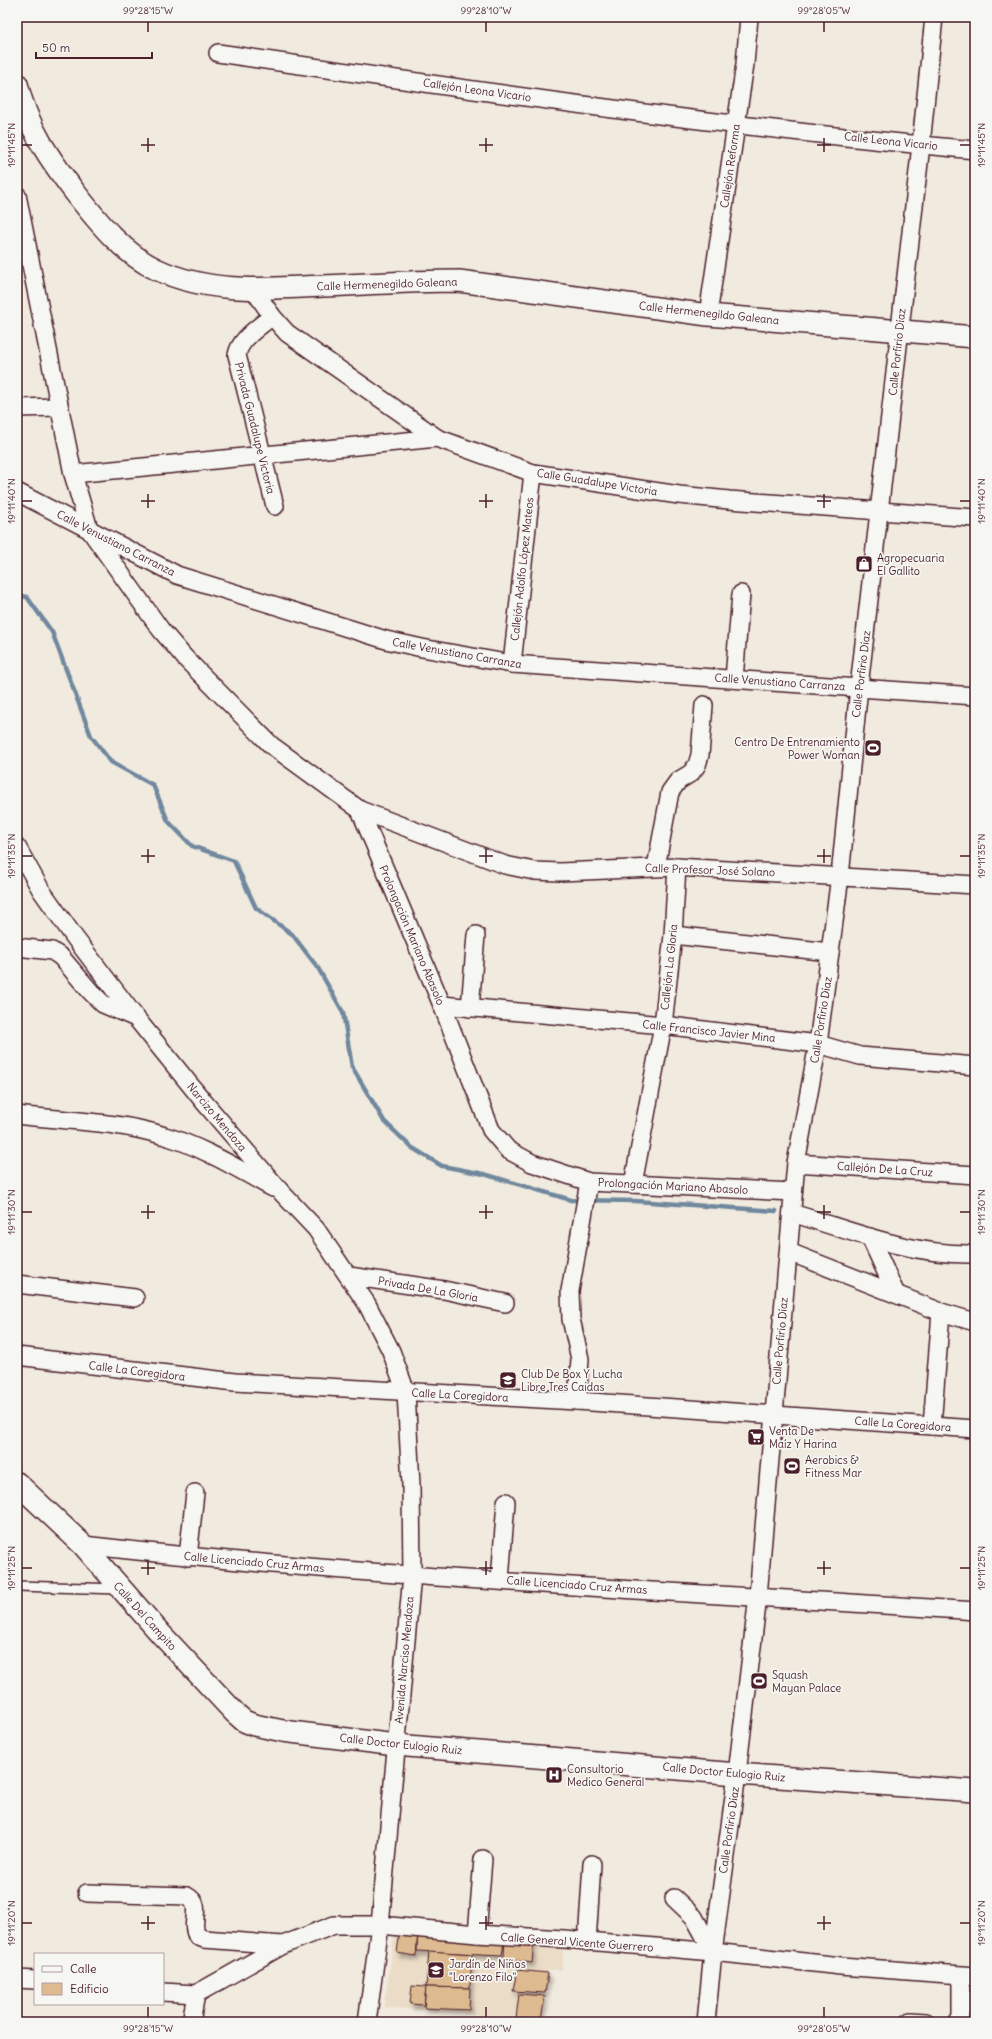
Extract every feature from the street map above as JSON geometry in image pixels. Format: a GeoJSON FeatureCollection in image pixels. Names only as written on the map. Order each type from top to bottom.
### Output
{"type":"FeatureCollection","features":[{"type":"Feature","properties":{"kind":"street","name":"Callejón Reforma"},"geometry":{"type":"LineString","coordinates":[[708,315],[736,124],[749,17]]}},
{"type":"Feature","properties":{"kind":"street","name":"Calle Porfirio Díaz"},"geometry":{"type":"LineString","coordinates":[[706,2022],[713,1952],[737,1774],[758,1596],[796,1163],[818,1044],[840,876],[859,687],[881,510],[899,332],[922,145],[934,17]]}},
{"type":"Feature","properties":{"kind":"street","name":"Callejón Leona Vicario"},"geometry":{"type":"LineString","coordinates":[[218,53],[477,91],[736,124]]}},
{"type":"Feature","properties":{"kind":"street","name":"Calle Hermenegildo Galeana"},"geometry":{"type":"LineString","coordinates":[[17,84],[22,105],[37,138],[93,215],[123,247],[155,269],[196,284],[254,290],[423,281],[459,281],[708,315],[899,332],[975,337]]}},
{"type":"Feature","properties":{"kind":"street","name":"Calle Leona Vicario"},"geometry":{"type":"LineString","coordinates":[[736,124],[975,150]]}},
{"type":"Feature","properties":{"kind":"street"},"geometry":{"type":"LineString","coordinates":[[17,195],[73,474],[89,529],[161,630],[185,658],[271,745],[360,810]]}},
{"type":"Feature","properties":{"kind":"street","name":"Calle Guadalupe Victoria"},"geometry":{"type":"LineString","coordinates":[[254,290],[272,316],[287,333],[437,438],[533,473],[679,495],[975,518]]}},
{"type":"Feature","properties":{"kind":"street","name":"Privada Guadalupe Victoria"},"geometry":{"type":"LineString","coordinates":[[272,316],[243,341],[238,347],[237,355],[261,456],[275,506]]}},
{"type":"Feature","properties":{"kind":"street"},"geometry":{"type":"LineString","coordinates":[[17,408],[59,407]]}},
{"type":"Feature","properties":{"kind":"street"},"geometry":{"type":"LineString","coordinates":[[73,474],[437,438]]}},
{"type":"Feature","properties":{"kind":"street","name":"Callejón Adolfo López Mateos"},"geometry":{"type":"LineString","coordinates":[[512,664],[533,473]]}},
{"type":"Feature","properties":{"kind":"street","name":"Calle Venustiano Carranza"},"geometry":{"type":"LineString","coordinates":[[17,492],[89,529],[152,564],[185,578],[386,640],[422,648],[512,664],[975,696]]}},
{"type":"Feature","properties":{"kind":"street"},"geometry":{"type":"LineString","coordinates":[[734,679],[741,594]]}},
{"type":"Feature","properties":{"kind":"street"},"geometry":{"type":"LineString","coordinates":[[656,867],[670,792],[678,781],[691,773],[697,765],[700,755],[704,705]]}},
{"type":"Feature","properties":{"kind":"street","name":"Calle Profesor José Solano"},"geometry":{"type":"LineString","coordinates":[[360,810],[505,865],[534,870],[560,872],[677,867],[975,885]]}},
{"type":"Feature","properties":{"kind":"street","name":"Prolongación Mariano Abasolo"},"geometry":{"type":"LineString","coordinates":[[360,810],[442,1005],[491,1130],[508,1150],[532,1163],[588,1188],[633,1184],[794,1192]]}},
{"type":"Feature","properties":{"kind":"street","name":"Narcizo Mendoza"},"geometry":{"type":"LineString","coordinates":[[19,855],[41,890],[75,938],[136,1018],[204,1102],[316,1229],[367,1304],[391,1352],[406,1392]]}},
{"type":"Feature","properties":{"kind":"street","name":"Callejón La Gloria"},"geometry":{"type":"LineString","coordinates":[[633,1184],[663,1026],[673,935],[677,867]]}},
{"type":"Feature","properties":{"kind":"street"},"geometry":{"type":"LineString","coordinates":[[470,1008],[476,935]]}},
{"type":"Feature","properties":{"kind":"street"},"geometry":{"type":"LineString","coordinates":[[673,935],[830,952]]}},
{"type":"Feature","properties":{"kind":"street"},"geometry":{"type":"LineString","coordinates":[[17,947],[52,951],[61,957],[103,1004],[136,1018]]}},
{"type":"Feature","properties":{"kind":"street","name":"Calle Francisco Javier Mina"},"geometry":{"type":"LineString","coordinates":[[442,1005],[663,1026],[818,1044],[860,1056],[975,1066]]}},
{"type":"Feature","properties":{"kind":"street"},"geometry":{"type":"LineString","coordinates":[[17,1115],[115,1125],[164,1135],[234,1167],[282,1192]]}},
{"type":"Feature","properties":{"kind":"street","name":"Callejón De La Cruz"},"geometry":{"type":"LineString","coordinates":[[796,1163],[975,1175]]}},
{"type":"Feature","properties":{"kind":"street"},"geometry":{"type":"LineString","coordinates":[[577,1401],[580,1359],[569,1305],[570,1291],[588,1188]]}},
{"type":"Feature","properties":{"kind":"street"},"geometry":{"type":"LineString","coordinates":[[792,1213],[890,1243],[930,1251],[974,1249]]}},
{"type":"Feature","properties":{"kind":"street"},"geometry":{"type":"LineString","coordinates":[[870,1237],[896,1294]]}},
{"type":"Feature","properties":{"kind":"street"},"geometry":{"type":"LineString","coordinates":[[789,1252],[941,1312],[975,1322]]}},
{"type":"Feature","properties":{"kind":"street","name":"Privada De La Gloria"},"geometry":{"type":"LineString","coordinates":[[349,1276],[444,1290],[505,1303]]}},
{"type":"Feature","properties":{"kind":"street"},"geometry":{"type":"LineString","coordinates":[[18,1289],[135,1298]]}},
{"type":"Feature","properties":{"kind":"street"},"geometry":{"type":"LineString","coordinates":[[932,1426],[941,1312]]}},
{"type":"Feature","properties":{"kind":"street","name":"Calle La Coregidora"},"geometry":{"type":"LineString","coordinates":[[17,1356],[227,1381],[577,1401],[975,1429]]}},
{"type":"Feature","properties":{"kind":"street","name":"Avenida Narciso Mendoza"},"geometry":{"type":"LineString","coordinates":[[367,2022],[380,1925],[412,1575],[411,1485],[406,1392]]}},
{"type":"Feature","properties":{"kind":"street","name":"Calle Del Campito"},"geometry":{"type":"LineString","coordinates":[[17,1483],[83,1545],[160,1634],[244,1721],[254,1725],[283,1731]]}},
{"type":"Feature","properties":{"kind":"street"},"geometry":{"type":"LineString","coordinates":[[188,1557],[195,1493]]}},
{"type":"Feature","properties":{"kind":"street"},"geometry":{"type":"LineString","coordinates":[[500,1580],[506,1502]]}},
{"type":"Feature","properties":{"kind":"street","name":"Calle Licenciado Cruz Armas"},"geometry":{"type":"LineString","coordinates":[[83,1545],[188,1557],[412,1575],[975,1611]]}},
{"type":"Feature","properties":{"kind":"street","name":"Calle Doctor Eulogio Ruiz"},"geometry":{"type":"LineString","coordinates":[[283,1731],[396,1745],[737,1774],[975,1791]]}},
{"type":"Feature","properties":{"kind":"street"},"geometry":{"type":"LineString","coordinates":[[477,1934],[483,1859]]}},
{"type":"Feature","properties":{"kind":"street"},"geometry":{"type":"LineString","coordinates":[[587,1942],[592,1864]]}},
{"type":"Feature","properties":{"kind":"street"},"geometry":{"type":"LineString","coordinates":[[87,1893],[187,1896],[193,1899],[196,1906],[193,1930],[197,1936],[204,1939],[283,1945]]}},
{"type":"Feature","properties":{"kind":"street"},"geometry":{"type":"LineString","coordinates":[[674,1898],[694,1917],[713,1952]]}},
{"type":"Feature","properties":{"kind":"street","name":"Calle General Vicente Guerrero"},"geometry":{"type":"LineString","coordinates":[[196,1994],[283,1945],[334,1925],[380,1925],[477,1934],[564,1939],[713,1952],[841,1966],[968,1976]]}},
{"type":"Feature","properties":{"kind":"street"},"geometry":{"type":"LineString","coordinates":[[958,2022],[961,2018],[968,1976]]}},
{"type":"Feature","properties":{"kind":"street"},"geometry":{"type":"LineString","coordinates":[[17,1979],[34,1980]]}},
{"type":"Feature","properties":{"kind":"street"},"geometry":{"type":"LineString","coordinates":[[164,1992],[196,1994],[191,2022]]}},
{"type":"Feature","properties":{"kind":"lane"},"geometry":{"type":"LineString","coordinates":[[17,1586],[121,1589]]}},
{"type":"Feature","properties":{"kind":"shaded area"},"geometry":{"type":"Polygon","coordinates":[[[396,1927],[564,1939],[562,1970],[548,1970],[541,2020],[384,2007],[396,1927]]]}},
{"type":"Feature","properties":{"kind":"building"},"geometry":{"type":"Polygon","coordinates":[[[400,1930],[418,1931],[416,1956],[397,1953],[400,1930]]]}},
{"type":"Feature","properties":{"kind":"building"},"geometry":{"type":"Polygon","coordinates":[[[418,1931],[505,1936],[502,1955],[417,1951],[418,1931]]]}},
{"type":"Feature","properties":{"kind":"building"},"geometry":{"type":"Polygon","coordinates":[[[505,1936],[534,1939],[532,1963],[504,1959],[505,1936]]]}},
{"type":"Feature","properties":{"kind":"building"},"geometry":{"type":"Polygon","coordinates":[[[429,1951],[472,1954],[470,1988],[426,1987],[429,1951]]]}},
{"type":"Feature","properties":{"kind":"building"},"geometry":{"type":"Polygon","coordinates":[[[517,1970],[548,1973],[545,1993],[513,1991],[517,1970]]]}},
{"type":"Feature","properties":{"kind":"building"},"geometry":{"type":"Polygon","coordinates":[[[412,1986],[426,1987],[424,2005],[410,2004],[412,1986]]]}},
{"type":"Feature","properties":{"kind":"building"},"geometry":{"type":"Polygon","coordinates":[[[426,1987],[470,1988],[469,2010],[424,2008],[426,1987]]]}},
{"type":"Feature","properties":{"kind":"building"},"geometry":{"type":"Polygon","coordinates":[[[519,1994],[545,1996],[541,2020],[516,2018],[519,1994]]]}},
{"type":"Feature","properties":{"kind":"waterway"},"geometry":{"type":"LineString","coordinates":[[17,595],[27,597],[52,632],[91,736],[111,762],[153,785],[168,821],[192,846],[234,861],[256,908],[292,934],[318,968],[343,1012],[352,1067],[384,1121],[411,1147],[442,1166],[484,1174],[571,1200],[636,1201],[776,1211]]}},
{"type":"Feature","properties":{"kind":"place","name":"Agropecuaria El Gallito"},"geometry":{"type":"Point","coordinates":[864,564]}},
{"type":"Feature","properties":{"kind":"place","name":"Centro De Entrenamiento Power Woman"},"geometry":{"type":"Point","coordinates":[873,748]}},
{"type":"Feature","properties":{"kind":"place","name":"Club De Box Y Lucha Libre Tres Caidas"},"geometry":{"type":"Point","coordinates":[508,1380]}},
{"type":"Feature","properties":{"kind":"place","name":"Venta De Maíz Y Harina"},"geometry":{"type":"Point","coordinates":[756,1437]}},
{"type":"Feature","properties":{"kind":"place","name":"Aerobics & Fitness Mar"},"geometry":{"type":"Point","coordinates":[792,1466]}},
{"type":"Feature","properties":{"kind":"place","name":"Squash Mayan Palace"},"geometry":{"type":"Point","coordinates":[759,1681]}},
{"type":"Feature","properties":{"kind":"place","name":"Consultorio Medico General"},"geometry":{"type":"Point","coordinates":[554,1775]}},
{"type":"Feature","properties":{"kind":"place","name":"Jardín de Niños \"Lorenzo Filo\""},"geometry":{"type":"Point","coordinates":[436,1970]}}]}
